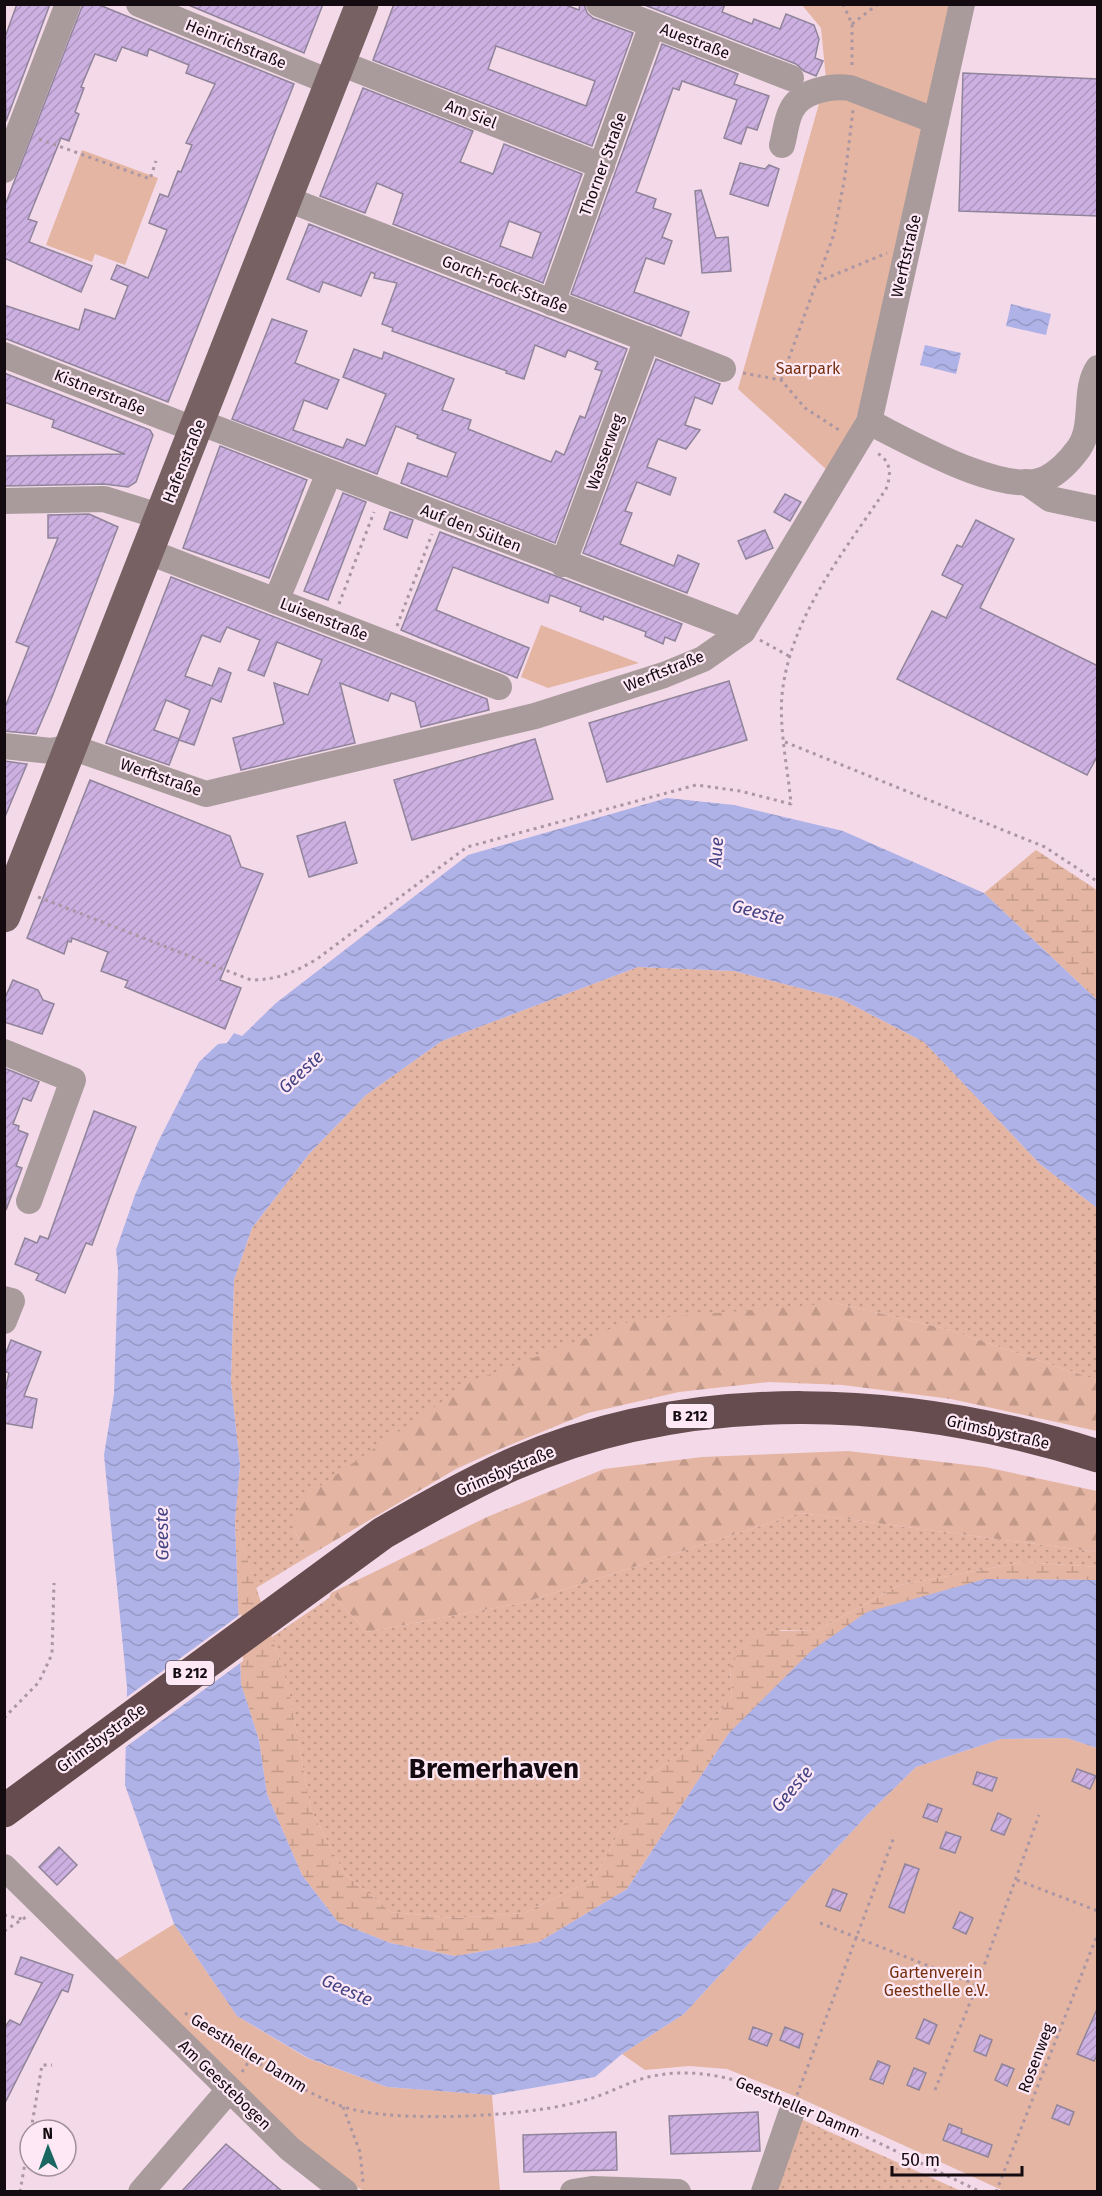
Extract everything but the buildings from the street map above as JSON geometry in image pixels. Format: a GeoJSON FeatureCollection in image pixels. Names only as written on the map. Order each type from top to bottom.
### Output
{"type":"FeatureCollection","features":[{"type":"Feature","properties":{"kind":"highway","name":"Grimsbystraße"},"geometry":{"type":"LineString","coordinates":[[4,1811],[383,1533],[449,1495],[513,1465],[583,1440],[640,1425],[698,1415],[761,1408],[878,1411],[939,1418],[1098,1456]]}},
{"type":"Feature","properties":{"kind":"main road","name":"Hafenstraße"},"geometry":{"type":"LineString","coordinates":[[10,903],[362,4]]}},
{"type":"Feature","properties":{"kind":"street"},"geometry":{"type":"LineString","coordinates":[[6,163],[68,4]]}},
{"type":"Feature","properties":{"kind":"street","name":"Heinrichstraße"},"geometry":{"type":"LineString","coordinates":[[139,4],[336,73]]}},
{"type":"Feature","properties":{"kind":"street","name":"Auestraße"},"geometry":{"type":"LineString","coordinates":[[599,4],[791,78]]}},
{"type":"Feature","properties":{"kind":"street","name":"Werftstraße"},"geometry":{"type":"LineString","coordinates":[[71,747],[206,794],[535,716],[664,675],[703,658],[743,631],[863,433],[962,4]]}},
{"type":"Feature","properties":{"kind":"street","name":"Thorner Straße"},"geometry":{"type":"LineString","coordinates":[[552,303],[652,25]]}},
{"type":"Feature","properties":{"kind":"street","name":"Am Siel"},"geometry":{"type":"LineString","coordinates":[[336,73],[602,166]]}},
{"type":"Feature","properties":{"kind":"street"},"geometry":{"type":"LineString","coordinates":[[782,145],[791,110],[802,98],[836,86],[850,88],[936,121]]}},
{"type":"Feature","properties":{"kind":"street","name":"Gorch-Fock-Straße"},"geometry":{"type":"LineString","coordinates":[[287,199],[723,369]]}},
{"type":"Feature","properties":{"kind":"street","name":"Wasserweg"},"geometry":{"type":"LineString","coordinates":[[563,564],[647,339]]}},
{"type":"Feature","properties":{"kind":"street","name":"Kistnerstraße"},"geometry":{"type":"LineString","coordinates":[[4,355],[197,426]]}},
{"type":"Feature","properties":{"kind":"street"},"geometry":{"type":"LineString","coordinates":[[863,433],[1006,481],[1044,480],[1056,472],[1081,447],[1089,414],[1093,376],[1098,368]]}},
{"type":"Feature","properties":{"kind":"street","name":"Auf den Sülten"},"geometry":{"type":"LineString","coordinates":[[197,426],[382,493],[743,631]]}},
{"type":"Feature","properties":{"kind":"street"},"geometry":{"type":"LineString","coordinates":[[276,601],[328,473]]}},
{"type":"Feature","properties":{"kind":"street"},"geometry":{"type":"LineString","coordinates":[[1026,482],[1050,499],[1098,509]]}},
{"type":"Feature","properties":{"kind":"street"},"geometry":{"type":"LineString","coordinates":[[4,501],[104,499],[162,517]]}},
{"type":"Feature","properties":{"kind":"street","name":"Luisenstraße"},"geometry":{"type":"LineString","coordinates":[[148,552],[499,687]]}},
{"type":"Feature","properties":{"kind":"street"},"geometry":{"type":"LineString","coordinates":[[4,746],[51,751],[71,747]]}},
{"type":"Feature","properties":{"kind":"street"},"geometry":{"type":"LineString","coordinates":[[4,1052],[73,1080],[29,1201]]}},
{"type":"Feature","properties":{"kind":"street"},"geometry":{"type":"LineString","coordinates":[[4,1299],[12,1301],[4,1321]]}},
{"type":"Feature","properties":{"kind":"street"},"geometry":{"type":"LineString","coordinates":[[4,1868],[32,1913]]}},
{"type":"Feature","properties":{"kind":"street","name":"Am Geestebogen"},"geometry":{"type":"LineString","coordinates":[[32,1913],[109,1972],[298,2156],[354,2190]]}},
{"type":"Feature","properties":{"kind":"street"},"geometry":{"type":"LineString","coordinates":[[141,2192],[229,2090]]}},
{"type":"Feature","properties":{"kind":"street"},"geometry":{"type":"LineString","coordinates":[[764,2192],[794,2105]]}},
{"type":"Feature","properties":{"kind":"street"},"geometry":{"type":"LineString","coordinates":[[573,2192],[592,2189],[678,2192]]}},
{"type":"Feature","properties":{"kind":"path"},"geometry":{"type":"LineString","coordinates":[[781,380],[834,234],[845,176],[853,110],[850,88],[852,24],[843,4]]}},
{"type":"Feature","properties":{"kind":"path"},"geometry":{"type":"LineString","coordinates":[[852,24],[878,4]]}},
{"type":"Feature","properties":{"kind":"path"},"geometry":{"type":"LineString","coordinates":[[20,131],[150,179],[156,161]]}},
{"type":"Feature","properties":{"kind":"path"},"geometry":{"type":"LineString","coordinates":[[817,282],[885,253],[906,254]]}},
{"type":"Feature","properties":{"kind":"path"},"geometry":{"type":"LineString","coordinates":[[10,903],[251,980],[270,980],[295,972],[317,959],[467,847],[696,785],[740,791],[791,804],[782,695],[789,656],[814,598],[886,489],[890,477],[888,464],[884,456],[863,433],[805,408],[781,380],[723,369]]}},
{"type":"Feature","properties":{"kind":"path"},"geometry":{"type":"LineString","coordinates":[[332,622],[382,493]]}},
{"type":"Feature","properties":{"kind":"path"},"geometry":{"type":"LineString","coordinates":[[390,645],[439,515]]}},
{"type":"Feature","properties":{"kind":"path"},"geometry":{"type":"LineString","coordinates":[[743,631],[789,656]]}},
{"type":"Feature","properties":{"kind":"path"},"geometry":{"type":"LineString","coordinates":[[786,742],[1045,847],[1098,882]]}},
{"type":"Feature","properties":{"kind":"path"},"geometry":{"type":"LineString","coordinates":[[4,1718],[39,1682],[52,1654],[54,1583]]}},
{"type":"Feature","properties":{"kind":"path"},"geometry":{"type":"LineString","coordinates":[[935,2090],[1017,1880],[1039,1815]]}},
{"type":"Feature","properties":{"kind":"path"},"geometry":{"type":"LineString","coordinates":[[794,2105],[894,1837]]}},
{"type":"Feature","properties":{"kind":"path"},"geometry":{"type":"LineString","coordinates":[[1017,1880],[1098,1911]]}},
{"type":"Feature","properties":{"kind":"path"},"geometry":{"type":"LineString","coordinates":[[4,1915],[32,1913]]}},
{"type":"Feature","properties":{"kind":"path"},"geometry":{"type":"LineString","coordinates":[[4,1931],[32,1913]]}},
{"type":"Feature","properties":{"kind":"path"},"geometry":{"type":"LineString","coordinates":[[819,1923],[977,1985]]}},
{"type":"Feature","properties":{"kind":"path","name":"Rosenweg"},"geometry":{"type":"LineString","coordinates":[[996,2192],[1098,1932]]}},
{"type":"Feature","properties":{"kind":"path","name":"Geestheller Damm"},"geometry":{"type":"LineString","coordinates":[[180,2010],[296,2085],[343,2107],[410,2116],[474,2116],[536,2110],[589,2099],[651,2076],[686,2072],[744,2081],[981,2192]]}},
{"type":"Feature","properties":{"kind":"path"},"geometry":{"type":"LineString","coordinates":[[33,2118],[42,2065],[52,2066]]}},
{"type":"Feature","properties":{"kind":"path"},"geometry":{"type":"LineString","coordinates":[[343,2107],[360,2152],[354,2190]]}},
{"type":"Feature","properties":{"kind":"green space","name":"Saarpark"},"geometry":{"type":"Polygon","coordinates":[[[802,5],[952,5],[862,407],[828,471],[738,389],[826,79],[821,28],[802,5]]]}},
{"type":"Feature","properties":{"kind":"green space"},"geometry":{"type":"Polygon","coordinates":[[[82,150],[158,178],[125,265],[95,254],[92,262],[46,245],[82,150]]]}},
{"type":"Feature","properties":{"kind":"green space"},"geometry":{"type":"Polygon","coordinates":[[[541,625],[639,663],[548,688],[521,677],[541,625]]]}},
{"type":"Feature","properties":{"kind":"green space"},"geometry":{"type":"Polygon","coordinates":[[[1036,850],[1097,890],[1097,1000],[984,893],[1036,850]]]}},
{"type":"Feature","properties":{"kind":"green space"},"geometry":{"type":"Polygon","coordinates":[[[638,967],[734,971],[839,998],[924,1042],[1040,1164],[1097,1208],[1097,1380],[946,1329],[836,1303],[294,1530],[307,1557],[256,1588],[235,1521],[240,1465],[231,1383],[234,1280],[252,1228],[309,1154],[366,1095],[442,1041],[638,967]]]}},
{"type":"Feature","properties":{"kind":"green space"},"geometry":{"type":"Polygon","coordinates":[[[836,1303],[946,1329],[1097,1380],[1097,1431],[951,1399],[843,1385],[769,1382],[679,1392],[588,1413],[500,1449],[456,1469],[307,1557],[294,1530],[301,1499],[472,1381],[634,1320],[836,1303]]]}},
{"type":"Feature","properties":{"kind":"green space"},"geometry":{"type":"Polygon","coordinates":[[[848,1451],[985,1467],[1097,1491],[1097,1552],[800,1513],[526,1602],[367,1632],[331,1593],[487,1517],[604,1469],[702,1457],[848,1451]]]}},
{"type":"Feature","properties":{"kind":"green space"},"geometry":{"type":"Polygon","coordinates":[[[800,1513],[1097,1552],[1097,1567],[1024,1562],[900,1585],[816,1631],[781,1630],[730,1668],[732,1696],[696,1742],[649,1776],[594,1879],[524,1913],[454,1918],[391,1912],[344,1873],[311,1810],[289,1691],[272,1637],[329,1598],[331,1593],[367,1632],[526,1602],[800,1513]]]}},
{"type":"Feature","properties":{"kind":"green space"},"geometry":{"type":"Polygon","coordinates":[[[235,1521],[289,1690],[311,1810],[344,1873],[391,1912],[454,1918],[524,1913],[594,1879],[649,1776],[696,1742],[732,1696],[730,1668],[750,1631],[816,1631],[900,1585],[1024,1562],[1097,1567],[1097,1580],[985,1579],[729,1733],[627,1889],[539,1942],[455,1956],[390,1943],[338,1922],[302,1875],[267,1794],[259,1740],[241,1684],[235,1521]]]}},
{"type":"Feature","properties":{"kind":"green space","name":"Gartenverein Geesthelle e.V."},"geometry":{"type":"Polygon","coordinates":[[[1067,1738],[1097,1748],[1097,2191],[1004,2191],[802,2099],[727,2069],[689,2066],[645,2070],[622,2054],[684,2014],[868,1814],[916,1767],[1001,1739],[1067,1738]]]}},
{"type":"Feature","properties":{"kind":"green space"},"geometry":{"type":"Polygon","coordinates":[[[174,1924],[237,2016],[307,2058],[387,2087],[492,2095],[500,2191],[365,2191],[340,2180],[113,1962],[174,1924]]]}},
{"type":"Feature","properties":{"kind":"green space"},"geometry":{"type":"Polygon","coordinates":[[[801,2119],[961,2191],[775,2192],[801,2119]]]}},
{"type":"Feature","properties":{"kind":"water"},"geometry":{"type":"Polygon","coordinates":[[[1011,304],[1051,314],[1046,335],[1006,326],[1011,304]]]}},
{"type":"Feature","properties":{"kind":"water"},"geometry":{"type":"Polygon","coordinates":[[[925,345],[961,353],[956,374],[920,365],[925,345]]]}},
{"type":"Feature","properties":{"kind":"water"},"geometry":{"type":"Polygon","coordinates":[[[667,798],[734,805],[843,831],[984,893],[1097,1000],[1097,1208],[1040,1164],[924,1042],[839,998],[734,971],[638,967],[442,1041],[366,1095],[309,1154],[252,1228],[234,1280],[231,1383],[240,1465],[235,1521],[241,1684],[259,1740],[267,1794],[302,1875],[338,1922],[390,1943],[455,1956],[539,1942],[627,1889],[729,1733],[811,1651],[867,1612],[985,1579],[1097,1580],[1097,1748],[1067,1738],[1001,1739],[916,1767],[868,1814],[684,2014],[622,2054],[595,2077],[492,2095],[387,2087],[308,2058],[237,2016],[174,1924],[125,1785],[127,1687],[104,1455],[114,1394],[118,1269],[116,1250],[135,1195],[158,1142],[199,1062],[218,1044],[227,1043],[234,1033],[242,1036],[276,1003],[468,855],[667,798]]]}},
{"type":"Feature","properties":{"kind":"pier"},"geometry":{"type":"Polygon","coordinates":[[[241,1614],[243,1661],[123,1749],[124,1699],[241,1614]]]}},
{"type":"Feature","properties":{"kind":"district","name":"Bremerhaven"},"geometry":{"type":"Point","coordinates":[494,1768]}},
{"type":"Feature","properties":{"kind":"water label","name":"Aue"},"geometry":{"type":"Point","coordinates":[716,852]}},
{"type":"Feature","properties":{"kind":"water label","name":"Geeste"},"geometry":{"type":"Point","coordinates":[758,912]}},
{"type":"Feature","properties":{"kind":"water label","name":"Geeste"},"geometry":{"type":"Point","coordinates":[301,1072]}},
{"type":"Feature","properties":{"kind":"water label","name":"Geeste"},"geometry":{"type":"Point","coordinates":[162,1534]}},
{"type":"Feature","properties":{"kind":"water label","name":"Geeste"},"geometry":{"type":"Point","coordinates":[792,1789]}},
{"type":"Feature","properties":{"kind":"water label","name":"Geeste"},"geometry":{"type":"Point","coordinates":[347,1990]}}]}
